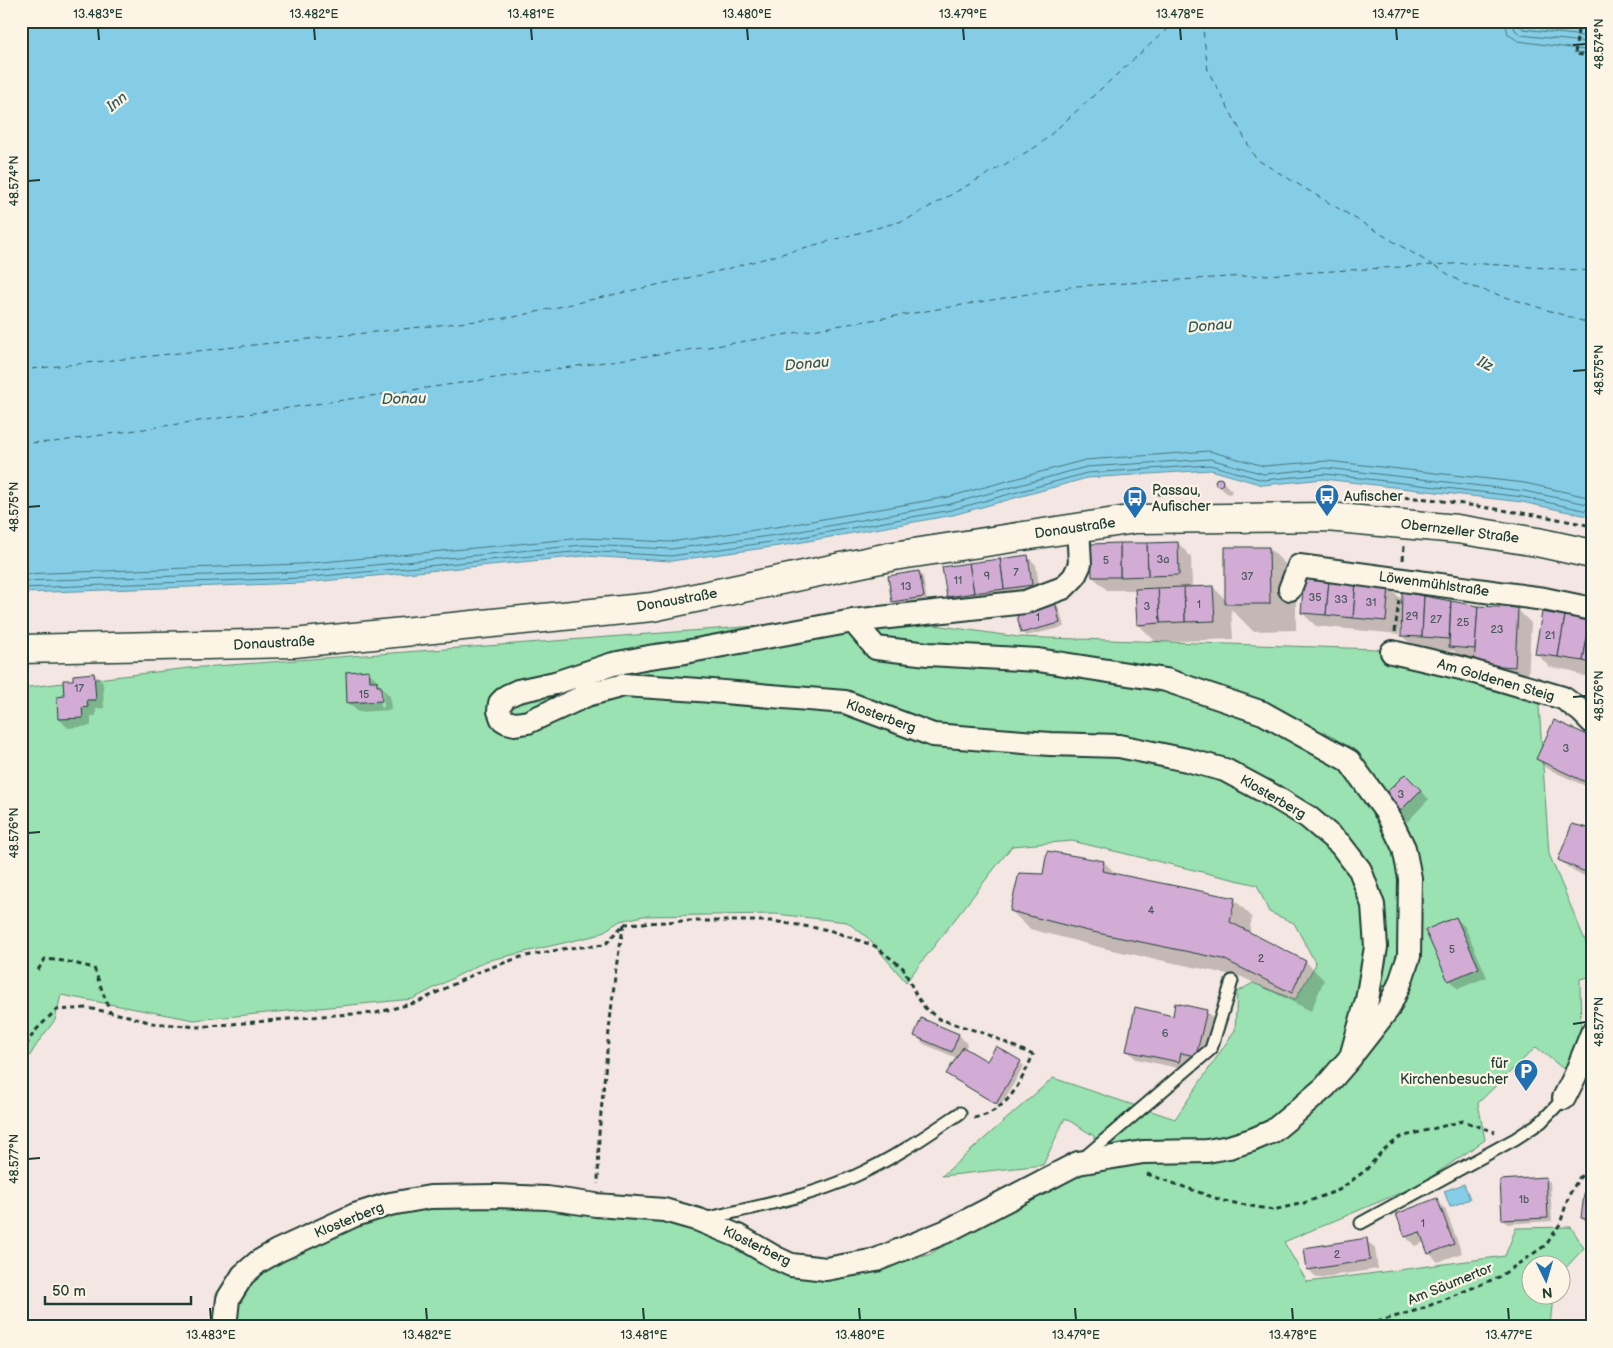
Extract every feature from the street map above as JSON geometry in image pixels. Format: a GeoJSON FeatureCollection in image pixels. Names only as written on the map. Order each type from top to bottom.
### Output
{"type":"FeatureCollection","features":[{"type":"Feature","properties":{"kind":"main road","name":"Donaustraße"},"geometry":{"type":"LineString","coordinates":[[21,650],[294,643],[652,607],[894,556],[1078,526],[1135,519],[1327,517]]}},
{"type":"Feature","properties":{"kind":"main road","name":"Obernzeller Straße"},"geometry":{"type":"LineString","coordinates":[[1327,517],[1457,529],[1537,542],[1592,554]]}},
{"type":"Feature","properties":{"kind":"street","name":"Klosterberg"},"geometry":{"type":"LineString","coordinates":[[1078,526],[1080,564],[1074,578],[1063,588],[1025,602],[853,621],[613,664],[555,683],[518,691],[507,696],[500,703],[499,711],[502,719],[516,724],[528,722],[587,695],[624,685],[699,690],[845,702],[933,735],[1050,744],[1120,746],[1224,770],[1308,817],[1340,844],[1360,870],[1373,905],[1376,947],[1367,1000],[1351,1057]]}},
{"type":"Feature","properties":{"kind":"street","name":"Löwenmühlstraße"},"geometry":{"type":"LineString","coordinates":[[1290,588],[1300,566],[1544,599],[1592,609]]}},
{"type":"Feature","properties":{"kind":"street","name":"Klosterberg"},"geometry":{"type":"LineString","coordinates":[[226,1327],[228,1299],[243,1275],[258,1262],[277,1251],[356,1215],[390,1204],[430,1197],[504,1196],[547,1198],[596,1205],[664,1210],[699,1220],[738,1236],[791,1265],[826,1269],[876,1260],[947,1231],[1078,1163],[1143,1152],[1207,1151],[1252,1140],[1273,1131],[1296,1112],[1324,1087],[1351,1057],[1388,1009],[1400,983],[1409,956],[1410,878],[1404,848],[1387,813],[1349,761],[1263,713],[1166,680],[1038,660],[928,654],[876,648],[853,621]]}},
{"type":"Feature","properties":{"kind":"street","name":"Am Goldenen Steig"},"geometry":{"type":"LineString","coordinates":[[1392,652],[1461,668],[1562,698],[1581,711],[1592,722]]}},
{"type":"Feature","properties":{"kind":"street"},"geometry":{"type":"LineString","coordinates":[[1564,1098],[1592,1033]]}},
{"type":"Feature","properties":{"kind":"lane"},"geometry":{"type":"LineString","coordinates":[[1078,1163],[1211,1049],[1232,981]]}},
{"type":"Feature","properties":{"kind":"lane"},"geometry":{"type":"LineString","coordinates":[[1361,1223],[1515,1139],[1541,1122],[1564,1098]]}},
{"type":"Feature","properties":{"kind":"lane"},"geometry":{"type":"LineString","coordinates":[[699,1220],[800,1196],[854,1177],[897,1155],[960,1113]]}},
{"type":"Feature","properties":{"kind":"path"},"geometry":{"type":"LineString","coordinates":[[1580,21],[1575,54],[1592,56]]}},
{"type":"Feature","properties":{"kind":"path"},"geometry":{"type":"LineString","coordinates":[[21,1053],[35,1031],[56,1010],[88,1008],[152,1023],[198,1027],[376,1012],[418,1002],[478,972],[521,958],[568,948],[606,944],[624,924],[683,921],[772,922],[829,930],[875,946],[903,968],[924,1008],[939,1019],[989,1036],[1032,1056],[1023,1076],[1009,1098],[992,1113],[974,1119],[960,1113]]}},
{"type":"Feature","properties":{"kind":"path"},"geometry":{"type":"LineString","coordinates":[[596,1205],[599,1133],[604,1080],[616,967],[624,924]]}},
{"type":"Feature","properties":{"kind":"path"},"geometry":{"type":"LineString","coordinates":[[38,970],[45,959],[65,961],[94,968],[110,1013]]}},
{"type":"Feature","properties":{"kind":"path"},"geometry":{"type":"LineString","coordinates":[[1145,1173],[1224,1201],[1273,1210],[1304,1203],[1339,1190],[1366,1170],[1384,1150],[1401,1137],[1463,1120],[1515,1139]]}},
{"type":"Feature","properties":{"kind":"path","name":"Am Säumertor"},"geometry":{"type":"LineString","coordinates":[[1360,1327],[1422,1309],[1499,1277],[1546,1245],[1560,1224],[1569,1195],[1579,1178],[1592,1168]]}},
{"type":"Feature","properties":{"kind":"green space"},"geometry":{"type":"Polygon","coordinates":[[[879,617],[1018,637],[1376,649],[1538,691],[1549,854],[1592,957],[1592,976],[1580,979],[1581,1039],[1566,1071],[1536,1047],[1478,1103],[1485,1140],[1421,1184],[1284,1242],[1307,1282],[1505,1256],[1516,1228],[1571,1227],[1584,1248],[1570,1263],[1570,1256],[1520,1256],[1520,1306],[1552,1306],[1550,1326],[1553,1327],[235,1327],[234,1316],[245,1288],[262,1270],[355,1227],[420,1204],[468,1203],[657,1218],[726,1238],[755,1256],[870,1269],[929,1255],[1094,1146],[1094,1136],[1065,1118],[1043,1165],[942,1176],[1053,1078],[1175,1119],[1235,1030],[1237,992],[1253,983],[1295,1000],[1316,964],[1294,923],[1269,912],[1257,885],[1072,841],[1012,846],[906,982],[868,938],[847,922],[776,914],[643,916],[620,921],[598,935],[486,961],[413,999],[194,1020],[61,995],[55,1020],[21,1070],[21,688],[189,668],[879,617]]]}},
{"type":"Feature","properties":{"kind":"water"},"geometry":{"type":"Polygon","coordinates":[[[21,21],[1506,21],[1592,32],[1592,517],[1522,502],[1324,479],[1263,485],[1211,470],[1087,478],[953,515],[786,545],[671,561],[584,556],[302,583],[21,593],[21,21]]]}},
{"type":"Feature","properties":{"kind":"water"},"geometry":{"type":"Polygon","coordinates":[[[1464,1184],[1470,1199],[1450,1207],[1444,1191],[1464,1184]]]}},
{"type":"Feature","properties":{"kind":"building"},"geometry":{"type":"Polygon","coordinates":[[[1219,478],[1223,482],[1219,486],[1215,482],[1219,478]]]}},
{"type":"Feature","properties":{"kind":"building"},"geometry":{"type":"Polygon","coordinates":[[[1178,542],[1179,575],[1148,576],[1147,543],[1178,542]]]}},
{"type":"Feature","properties":{"kind":"building"},"geometry":{"type":"Polygon","coordinates":[[[1120,543],[1147,543],[1148,576],[1120,577],[1120,543]]]}},
{"type":"Feature","properties":{"kind":"building"},"geometry":{"type":"Polygon","coordinates":[[[1120,543],[1120,577],[1092,577],[1091,544],[1120,543]]]}},
{"type":"Feature","properties":{"kind":"building"},"geometry":{"type":"Polygon","coordinates":[[[1225,547],[1269,547],[1270,604],[1225,604],[1225,547]]]}},
{"type":"Feature","properties":{"kind":"building"},"geometry":{"type":"Polygon","coordinates":[[[1028,555],[1032,585],[1004,589],[1000,559],[1028,555]]]}},
{"type":"Feature","properties":{"kind":"building"},"geometry":{"type":"Polygon","coordinates":[[[1000,559],[1004,589],[974,593],[969,563],[1000,559]]]}},
{"type":"Feature","properties":{"kind":"building"},"geometry":{"type":"Polygon","coordinates":[[[969,563],[974,593],[947,597],[942,567],[969,563]]]}},
{"type":"Feature","properties":{"kind":"building"},"geometry":{"type":"Polygon","coordinates":[[[919,571],[924,597],[892,602],[888,576],[919,571]]]}},
{"type":"Feature","properties":{"kind":"building"},"geometry":{"type":"Polygon","coordinates":[[[1304,578],[1329,580],[1326,615],[1301,613],[1304,578]]]}},
{"type":"Feature","properties":{"kind":"building"},"geometry":{"type":"Polygon","coordinates":[[[1329,580],[1356,582],[1353,618],[1326,615],[1329,580]]]}},
{"type":"Feature","properties":{"kind":"building"},"geometry":{"type":"Polygon","coordinates":[[[1356,582],[1389,585],[1386,621],[1353,618],[1356,582]]]}},
{"type":"Feature","properties":{"kind":"building"},"geometry":{"type":"Polygon","coordinates":[[[1213,586],[1215,621],[1185,622],[1184,587],[1213,586]]]}},
{"type":"Feature","properties":{"kind":"building"},"geometry":{"type":"Polygon","coordinates":[[[1184,587],[1185,622],[1160,623],[1158,588],[1184,587]]]}},
{"type":"Feature","properties":{"kind":"building"},"geometry":{"type":"Polygon","coordinates":[[[1158,588],[1160,623],[1137,625],[1135,589],[1158,588]]]}},
{"type":"Feature","properties":{"kind":"building"},"geometry":{"type":"Polygon","coordinates":[[[1402,592],[1424,596],[1422,637],[1401,636],[1402,592]]]}},
{"type":"Feature","properties":{"kind":"building"},"geometry":{"type":"Polygon","coordinates":[[[1424,596],[1451,601],[1449,639],[1422,637],[1424,596]]]}},
{"type":"Feature","properties":{"kind":"building"},"geometry":{"type":"Polygon","coordinates":[[[1451,601],[1478,606],[1475,649],[1449,647],[1451,601]]]}},
{"type":"Feature","properties":{"kind":"building"},"geometry":{"type":"Polygon","coordinates":[[[1055,602],[1060,623],[1021,633],[1016,611],[1055,602]]]}},
{"type":"Feature","properties":{"kind":"building"},"geometry":{"type":"Polygon","coordinates":[[[1478,606],[1518,608],[1515,667],[1474,664],[1478,606]]]}},
{"type":"Feature","properties":{"kind":"building"},"geometry":{"type":"Polygon","coordinates":[[[1542,612],[1565,616],[1558,657],[1535,654],[1542,612]]]}},
{"type":"Feature","properties":{"kind":"building"},"geometry":{"type":"Polygon","coordinates":[[[1565,616],[1590,620],[1583,661],[1558,657],[1565,616]]]}},
{"type":"Feature","properties":{"kind":"building"},"geometry":{"type":"Polygon","coordinates":[[[1590,620],[1592,620],[1592,663],[1583,661],[1590,620]]]}},
{"type":"Feature","properties":{"kind":"building"},"geometry":{"type":"Polygon","coordinates":[[[369,670],[370,681],[377,681],[377,686],[381,686],[382,701],[347,703],[346,672],[369,670]]]}},
{"type":"Feature","properties":{"kind":"building"},"geometry":{"type":"Polygon","coordinates":[[[94,673],[96,700],[87,700],[88,707],[82,708],[83,718],[58,719],[57,697],[64,696],[63,680],[73,680],[73,675],[94,673]]]}},
{"type":"Feature","properties":{"kind":"building"},"geometry":{"type":"Polygon","coordinates":[[[1554,720],[1592,737],[1592,785],[1536,759],[1554,720]]]}},
{"type":"Feature","properties":{"kind":"building"},"geometry":{"type":"Polygon","coordinates":[[[1405,774],[1421,790],[1397,814],[1381,798],[1405,774]]]}},
{"type":"Feature","properties":{"kind":"building"},"geometry":{"type":"Polygon","coordinates":[[[1572,824],[1592,829],[1592,880],[1588,878],[1590,874],[1558,860],[1572,824]]]}},
{"type":"Feature","properties":{"kind":"building"},"geometry":{"type":"Polygon","coordinates":[[[1047,851],[1104,861],[1102,871],[1235,898],[1230,922],[1306,961],[1292,993],[1223,959],[1088,931],[1010,911],[1019,873],[1043,874],[1047,851]]]}},
{"type":"Feature","properties":{"kind":"building"},"geometry":{"type":"Polygon","coordinates":[[[1456,917],[1479,968],[1448,981],[1425,930],[1456,917]]]}},
{"type":"Feature","properties":{"kind":"building"},"geometry":{"type":"Polygon","coordinates":[[[1175,1003],[1207,1010],[1196,1056],[1181,1053],[1179,1062],[1126,1051],[1135,1007],[1173,1016],[1175,1003]]]}},
{"type":"Feature","properties":{"kind":"building"},"geometry":{"type":"Polygon","coordinates":[[[921,1018],[959,1034],[952,1052],[914,1036],[921,1018]]]}},
{"type":"Feature","properties":{"kind":"building"},"geometry":{"type":"Polygon","coordinates":[[[996,1046],[1021,1061],[996,1104],[946,1074],[963,1047],[987,1061],[996,1046]]]}},
{"type":"Feature","properties":{"kind":"building"},"geometry":{"type":"Polygon","coordinates":[[[1546,1177],[1548,1218],[1502,1220],[1500,1180],[1546,1177]]]}},
{"type":"Feature","properties":{"kind":"building"},"geometry":{"type":"Polygon","coordinates":[[[1586,1179],[1592,1179],[1592,1220],[1581,1218],[1586,1179]]]}},
{"type":"Feature","properties":{"kind":"building"},"geometry":{"type":"Polygon","coordinates":[[[1437,1198],[1454,1244],[1428,1254],[1420,1232],[1405,1237],[1396,1214],[1437,1198]]]}},
{"type":"Feature","properties":{"kind":"building"},"geometry":{"type":"Polygon","coordinates":[[[1367,1238],[1370,1260],[1307,1270],[1304,1248],[1367,1238]]]}},
{"type":"Feature","properties":{"kind":"ferry route"},"geometry":{"type":"LineString","coordinates":[[21,370],[514,317],[723,270],[906,220],[1039,145],[1176,21]]}},
{"type":"Feature","properties":{"kind":"ferry route"},"geometry":{"type":"LineString","coordinates":[[1202,21],[1208,71],[1256,159],[1431,264]]}},
{"type":"Feature","properties":{"kind":"ferry route"},"geometry":{"type":"LineString","coordinates":[[21,443],[54,442],[722,345],[1076,286],[1469,263],[1592,271]]}},
{"type":"Feature","properties":{"kind":"ferry route"},"geometry":{"type":"LineString","coordinates":[[1435,266],[1464,284],[1592,324]]}},
{"type":"Feature","properties":{"kind":"place","name":"Aufischer"},"geometry":{"type":"Point","coordinates":[1327,517]}},
{"type":"Feature","properties":{"kind":"place","name":"Passau, Aufischer"},"geometry":{"type":"Point","coordinates":[1135,519]}},
{"type":"Feature","properties":{"kind":"place","name":"für Kirchenbesucher"},"geometry":{"type":"Point","coordinates":[1526,1092]}},
{"type":"Feature","properties":{"kind":"water label","name":"Inn"},"geometry":{"type":"Point","coordinates":[117,102]}},
{"type":"Feature","properties":{"kind":"water label","name":"Donau"},"geometry":{"type":"Point","coordinates":[1210,326]}},
{"type":"Feature","properties":{"kind":"water label","name":"Donau"},"geometry":{"type":"Point","coordinates":[807,364]}},
{"type":"Feature","properties":{"kind":"water label","name":"Ilz"},"geometry":{"type":"Point","coordinates":[1485,364]}},
{"type":"Feature","properties":{"kind":"water label","name":"Donau"},"geometry":{"type":"Point","coordinates":[404,399]}}]}
